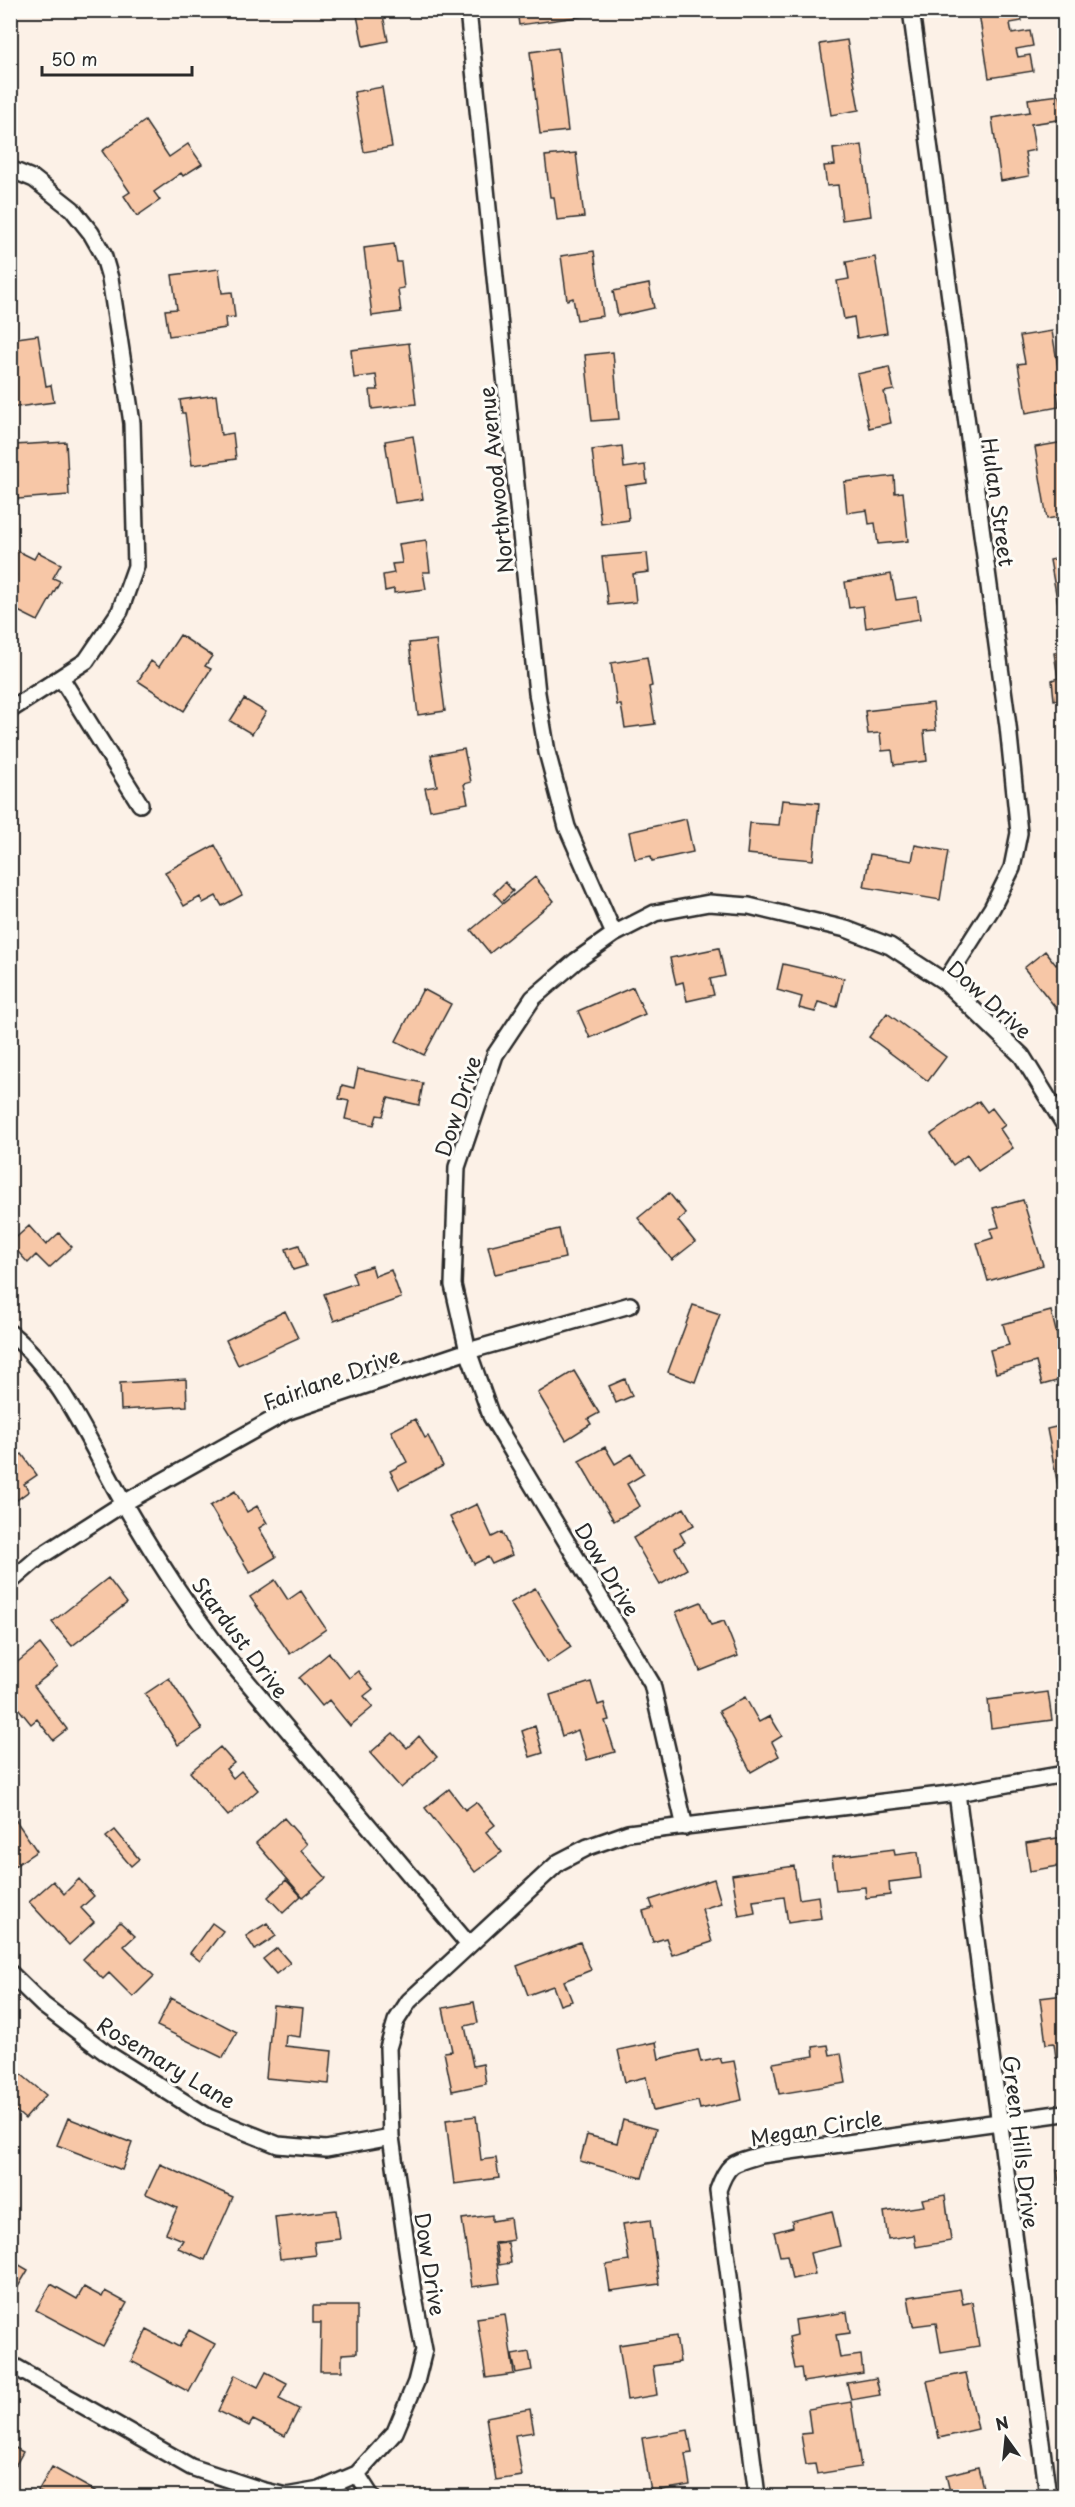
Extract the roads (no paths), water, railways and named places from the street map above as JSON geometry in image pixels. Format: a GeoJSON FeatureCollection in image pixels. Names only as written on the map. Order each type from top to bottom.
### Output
{"type":"FeatureCollection","features":[{"type":"Feature","properties":{"kind":"street","name":"Northwood Avenue"},"geometry":{"type":"LineString","coordinates":[[468,10],[537,693],[547,752],[567,826],[614,934]]}},
{"type":"Feature","properties":{"kind":"street","name":"Hulan Street"},"geometry":{"type":"LineString","coordinates":[[911,10],[1006,715],[1019,833],[1012,868],[992,908],[945,982]]}},
{"type":"Feature","properties":{"kind":"street"},"geometry":{"type":"LineString","coordinates":[[10,169],[34,179],[72,209],[91,233],[103,254],[110,278],[132,423],[136,566],[120,611],[86,662],[10,710]]}},
{"type":"Feature","properties":{"kind":"street"},"geometry":{"type":"LineString","coordinates":[[61,678],[140,804]]}},
{"type":"Feature","properties":{"kind":"street","name":"Dow Drive"},"geometry":{"type":"LineString","coordinates":[[685,1827],[652,1684],[492,1416],[468,1351],[453,1285],[457,1167],[495,1055],[533,998],[576,961],[614,934],[656,913],[709,903],[749,906],[857,933],[890,946],[945,982],[1022,1056],[1065,1124]]}},
{"type":"Feature","properties":{"kind":"street","name":"Fairlane Drive"},"geometry":{"type":"LineString","coordinates":[[10,1582],[38,1558],[124,1503],[286,1412],[468,1351],[630,1305]]}},
{"type":"Feature","properties":{"kind":"street","name":"Stardust Drive"},"geometry":{"type":"LineString","coordinates":[[10,1333],[30,1349],[74,1413],[124,1503],[192,1612],[218,1647],[469,1945]]}},
{"type":"Feature","properties":{"kind":"street","name":"Dow Drive"},"geometry":{"type":"LineString","coordinates":[[10,2364],[191,2467],[261,2490],[286,2496],[320,2490],[357,2474],[395,2432],[416,2382],[424,2350],[412,2292],[392,2137],[388,2048],[396,2021],[409,2001],[559,1862],[588,1847],[628,1833],[957,1793],[1065,1774]]}},
{"type":"Feature","properties":{"kind":"street","name":"Green Hills Drive"},"geometry":{"type":"LineString","coordinates":[[957,1793],[1048,2496]]}},
{"type":"Feature","properties":{"kind":"street","name":"Rosemary Lane"},"geometry":{"type":"LineString","coordinates":[[10,1973],[43,2005],[105,2052],[208,2116],[278,2145],[326,2149],[392,2137]]}},
{"type":"Feature","properties":{"kind":"street","name":"Megan Circle"},"geometry":{"type":"LineString","coordinates":[[757,2496],[718,2190],[725,2171],[738,2161],[761,2155],[1065,2113]]}},
{"type":"Feature","properties":{"kind":"street"},"geometry":{"type":"LineString","coordinates":[[357,2474],[371,2496]]}}]}
